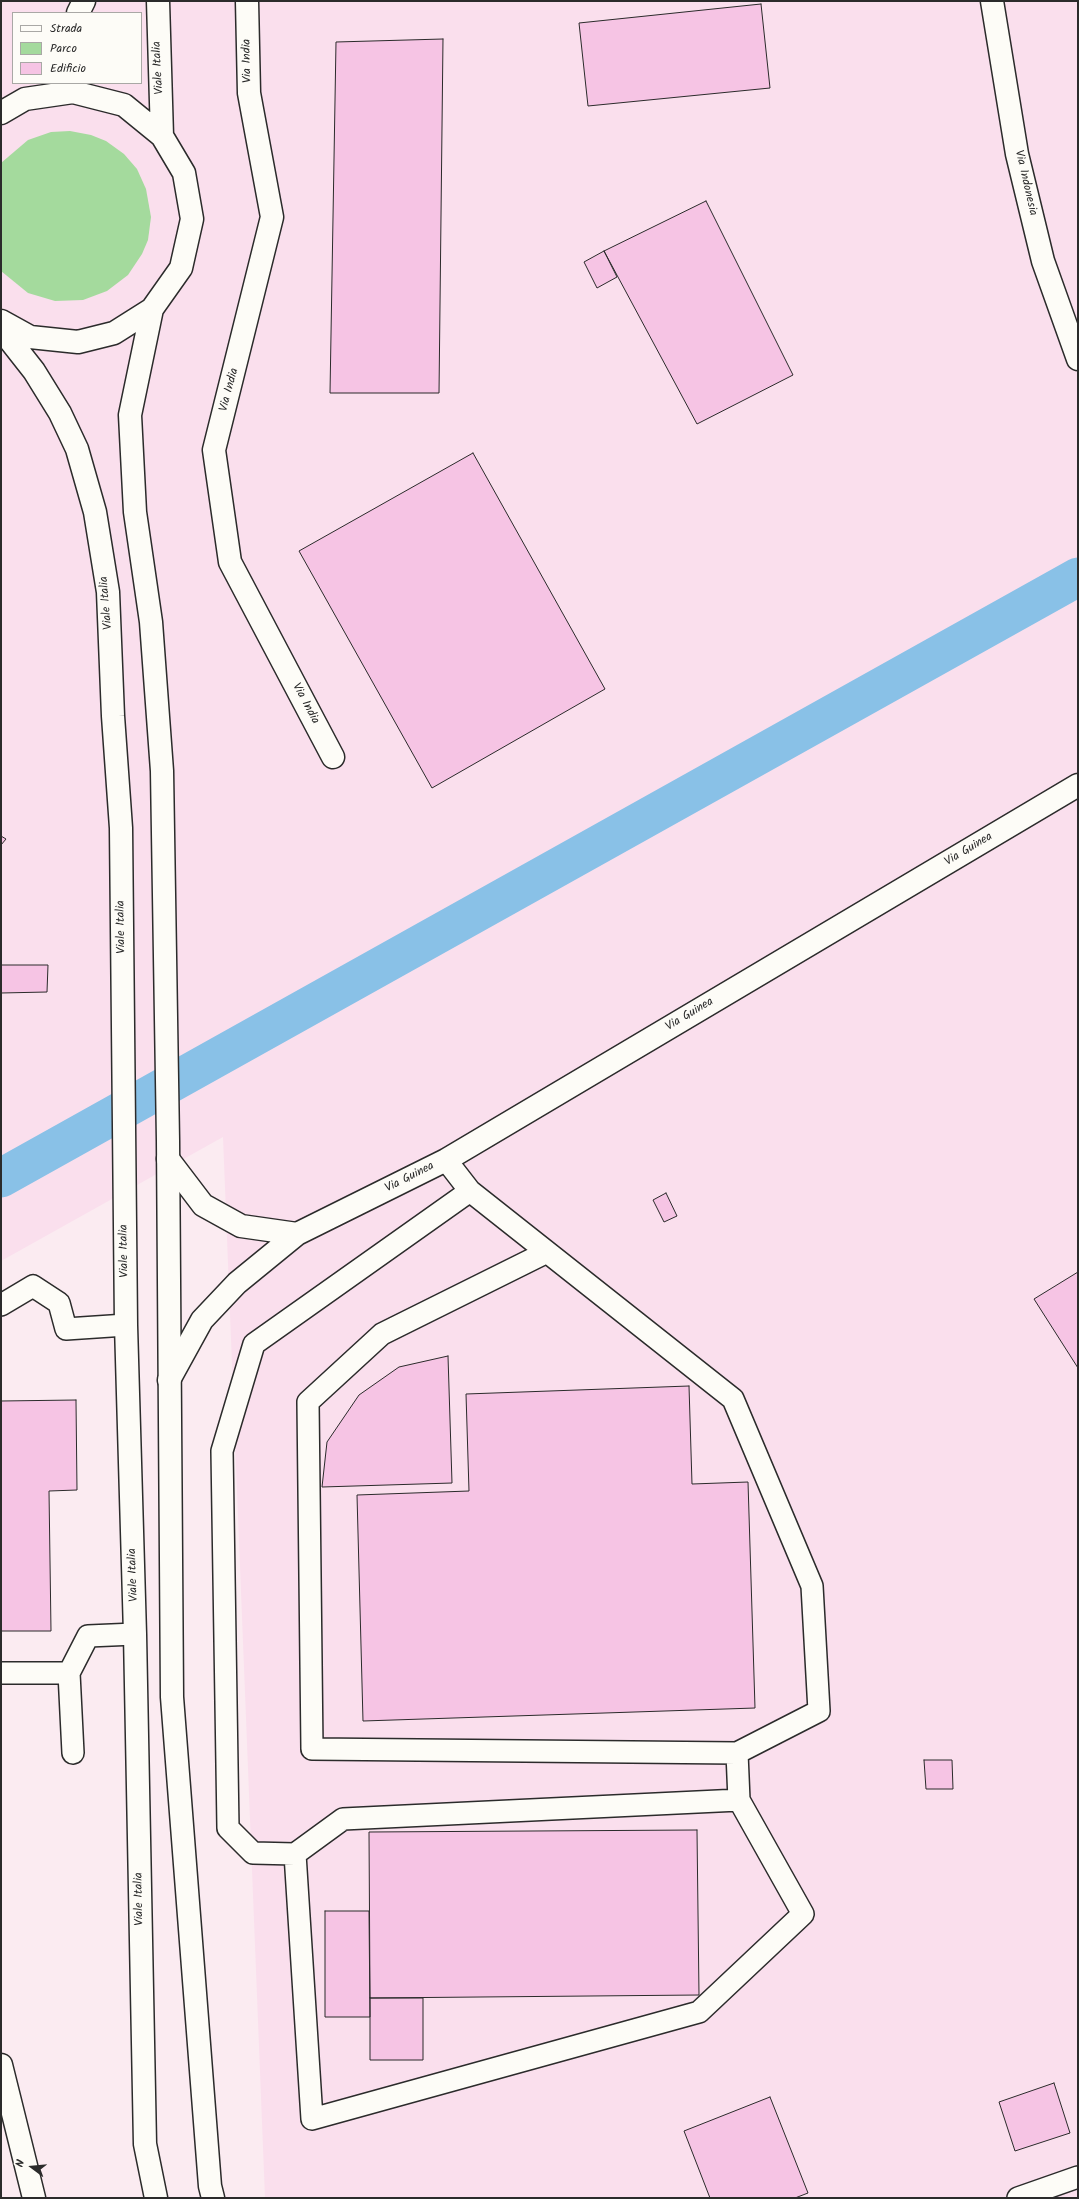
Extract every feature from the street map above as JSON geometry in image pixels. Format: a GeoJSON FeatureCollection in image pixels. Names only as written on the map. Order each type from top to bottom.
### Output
{"type":"FeatureCollection","features":[{"type":"Feature","properties":{"kind":"main road"},"geometry":{"type":"LineString","coordinates":[[78,12],[84,1]]}},
{"type":"Feature","properties":{"kind":"main road","name":"Viale Italia"},"geometry":{"type":"LineString","coordinates":[[158,1],[162,136]]}},
{"type":"Feature","properties":{"kind":"main road","name":"Via India"},"geometry":{"type":"LineString","coordinates":[[247,1],[249,93],[272,217],[214,450],[230,562],[333,757]]}},
{"type":"Feature","properties":{"kind":"main road","name":"Via Indonesia"},"geometry":{"type":"LineString","coordinates":[[992,1],[1018,154],[1039,246],[1078,359]]}},
{"type":"Feature","properties":{"kind":"main road"},"geometry":{"type":"LineString","coordinates":[[1,113],[30,91],[73,92],[124,105],[162,136],[184,174],[192,219],[181,268],[152,308],[114,333],[78,342],[30,337],[1,321]]}},
{"type":"Feature","properties":{"kind":"main road"},"geometry":{"type":"LineString","coordinates":[[152,308],[130,415],[135,512],[151,622],[162,771],[167,1023],[172,1697],[210,2186],[213,2198]]}},
{"type":"Feature","properties":{"kind":"main road","name":"Viale Italia"},"geometry":{"type":"LineString","coordinates":[[1,329],[34,371],[60,413],[77,449],[95,512],[108,592],[113,716],[121,828],[126,1325],[135,1634],[145,2144],[156,2198]]}},
{"type":"Feature","properties":{"kind":"main road","name":"Via Guinea"},"geometry":{"type":"LineString","coordinates":[[169,1380],[202,1320],[237,1282],[297,1234],[446,1160],[1078,785]]}},
{"type":"Feature","properties":{"kind":"main road"},"geometry":{"type":"LineString","coordinates":[[168,1150],[203,1205],[241,1226],[297,1234]]}},
{"type":"Feature","properties":{"kind":"main road"},"geometry":{"type":"LineString","coordinates":[[1,2065],[34,2198]]}},
{"type":"Feature","properties":{"kind":"lane"},"geometry":{"type":"LineString","coordinates":[[446,1160],[470,1192],[547,1252],[733,1399],[812,1586],[819,1711],[737,1753],[312,1750],[308,1402],[382,1334],[547,1252]]}},
{"type":"Feature","properties":{"kind":"lane"},"geometry":{"type":"LineString","coordinates":[[470,1192],[254,1344],[222,1452],[228,1828],[253,1853],[295,1854],[343,1819],[738,1800]]}},
{"type":"Feature","properties":{"kind":"lane"},"geometry":{"type":"LineString","coordinates":[[1,1305],[33,1286],[59,1303],[66,1329],[126,1325]]}},
{"type":"Feature","properties":{"kind":"lane"},"geometry":{"type":"LineString","coordinates":[[73,1753],[69,1673],[88,1636],[135,1634]]}},
{"type":"Feature","properties":{"kind":"lane"},"geometry":{"type":"LineString","coordinates":[[1,1673],[69,1673]]}},
{"type":"Feature","properties":{"kind":"lane"},"geometry":{"type":"LineString","coordinates":[[295,1854],[312,2119],[700,2012],[803,1914],[738,1800],[737,1753]]}},
{"type":"Feature","properties":{"kind":"lane"},"geometry":{"type":"LineString","coordinates":[[1018,2198],[1078,2177]]}},
{"type":"Feature","properties":{"kind":"shaded area"},"geometry":{"type":"Polygon","coordinates":[[[1,1],[1078,1],[1078,2198],[265,2198],[223,1137],[1,1261],[1,1]]]}},
{"type":"Feature","properties":{"kind":"green space"},"geometry":{"type":"Polygon","coordinates":[[[70,131],[91,135],[106,141],[124,154],[137,169],[146,189],[151,217],[148,240],[142,254],[128,275],[107,291],[83,300],[55,301],[28,293],[1,271],[1,163],[28,140],[51,132],[70,131]]]}},
{"type":"Feature","properties":{"kind":"building"},"geometry":{"type":"Polygon","coordinates":[[[761,4],[770,88],[588,106],[579,23],[761,4]]]}},
{"type":"Feature","properties":{"kind":"building"},"geometry":{"type":"Polygon","coordinates":[[[443,39],[439,393],[330,393],[336,42],[443,39]]]}},
{"type":"Feature","properties":{"kind":"building"},"geometry":{"type":"Polygon","coordinates":[[[706,201],[793,375],[697,424],[604,251],[706,201]]]}},
{"type":"Feature","properties":{"kind":"building"},"geometry":{"type":"Polygon","coordinates":[[[604,251],[617,277],[597,288],[584,262],[604,251]]]}},
{"type":"Feature","properties":{"kind":"building"},"geometry":{"type":"Polygon","coordinates":[[[473,453],[605,689],[432,788],[299,551],[473,453]]]}},
{"type":"Feature","properties":{"kind":"building"},"geometry":{"type":"Polygon","coordinates":[[[1,836],[6,839],[1,845],[1,836]]]}},
{"type":"Feature","properties":{"kind":"building"},"geometry":{"type":"Polygon","coordinates":[[[1,965],[48,965],[47,992],[1,993],[1,965]]]}},
{"type":"Feature","properties":{"kind":"building"},"geometry":{"type":"Polygon","coordinates":[[[666,1193],[677,1216],[664,1222],[653,1200],[666,1193]]]}},
{"type":"Feature","properties":{"kind":"building"},"geometry":{"type":"Polygon","coordinates":[[[1078,1272],[1078,1368],[1034,1299],[1078,1272]]]}},
{"type":"Feature","properties":{"kind":"building"},"geometry":{"type":"Polygon","coordinates":[[[448,1356],[452,1483],[322,1487],[327,1442],[359,1395],[399,1367],[448,1356]]]}},
{"type":"Feature","properties":{"kind":"building"},"geometry":{"type":"Polygon","coordinates":[[[689,1386],[692,1484],[748,1482],[755,1708],[363,1721],[357,1495],[469,1491],[466,1394],[689,1386]]]}},
{"type":"Feature","properties":{"kind":"building"},"geometry":{"type":"Polygon","coordinates":[[[76,1400],[77,1490],[49,1491],[51,1631],[1,1631],[1,1401],[76,1400]]]}},
{"type":"Feature","properties":{"kind":"building"},"geometry":{"type":"Polygon","coordinates":[[[924,1760],[952,1760],[953,1789],[926,1789],[924,1760]]]}},
{"type":"Feature","properties":{"kind":"building"},"geometry":{"type":"Polygon","coordinates":[[[697,1830],[699,1995],[370,1998],[369,1832],[697,1830]]]}},
{"type":"Feature","properties":{"kind":"building"},"geometry":{"type":"Polygon","coordinates":[[[325,1911],[369,1911],[370,2017],[325,2017],[325,1911]]]}},
{"type":"Feature","properties":{"kind":"building"},"geometry":{"type":"Polygon","coordinates":[[[370,1998],[423,1998],[423,2060],[370,2060],[370,1998]]]}},
{"type":"Feature","properties":{"kind":"building"},"geometry":{"type":"Polygon","coordinates":[[[1054,2083],[1070,2133],[1015,2151],[999,2102],[1054,2083]]]}},
{"type":"Feature","properties":{"kind":"building"},"geometry":{"type":"Polygon","coordinates":[[[770,2097],[808,2193],[795,2198],[710,2198],[684,2131],[770,2097]]]}},
{"type":"Feature","properties":{"kind":"waterway"},"geometry":{"type":"LineString","coordinates":[[1,1178],[1078,577]]}}]}
